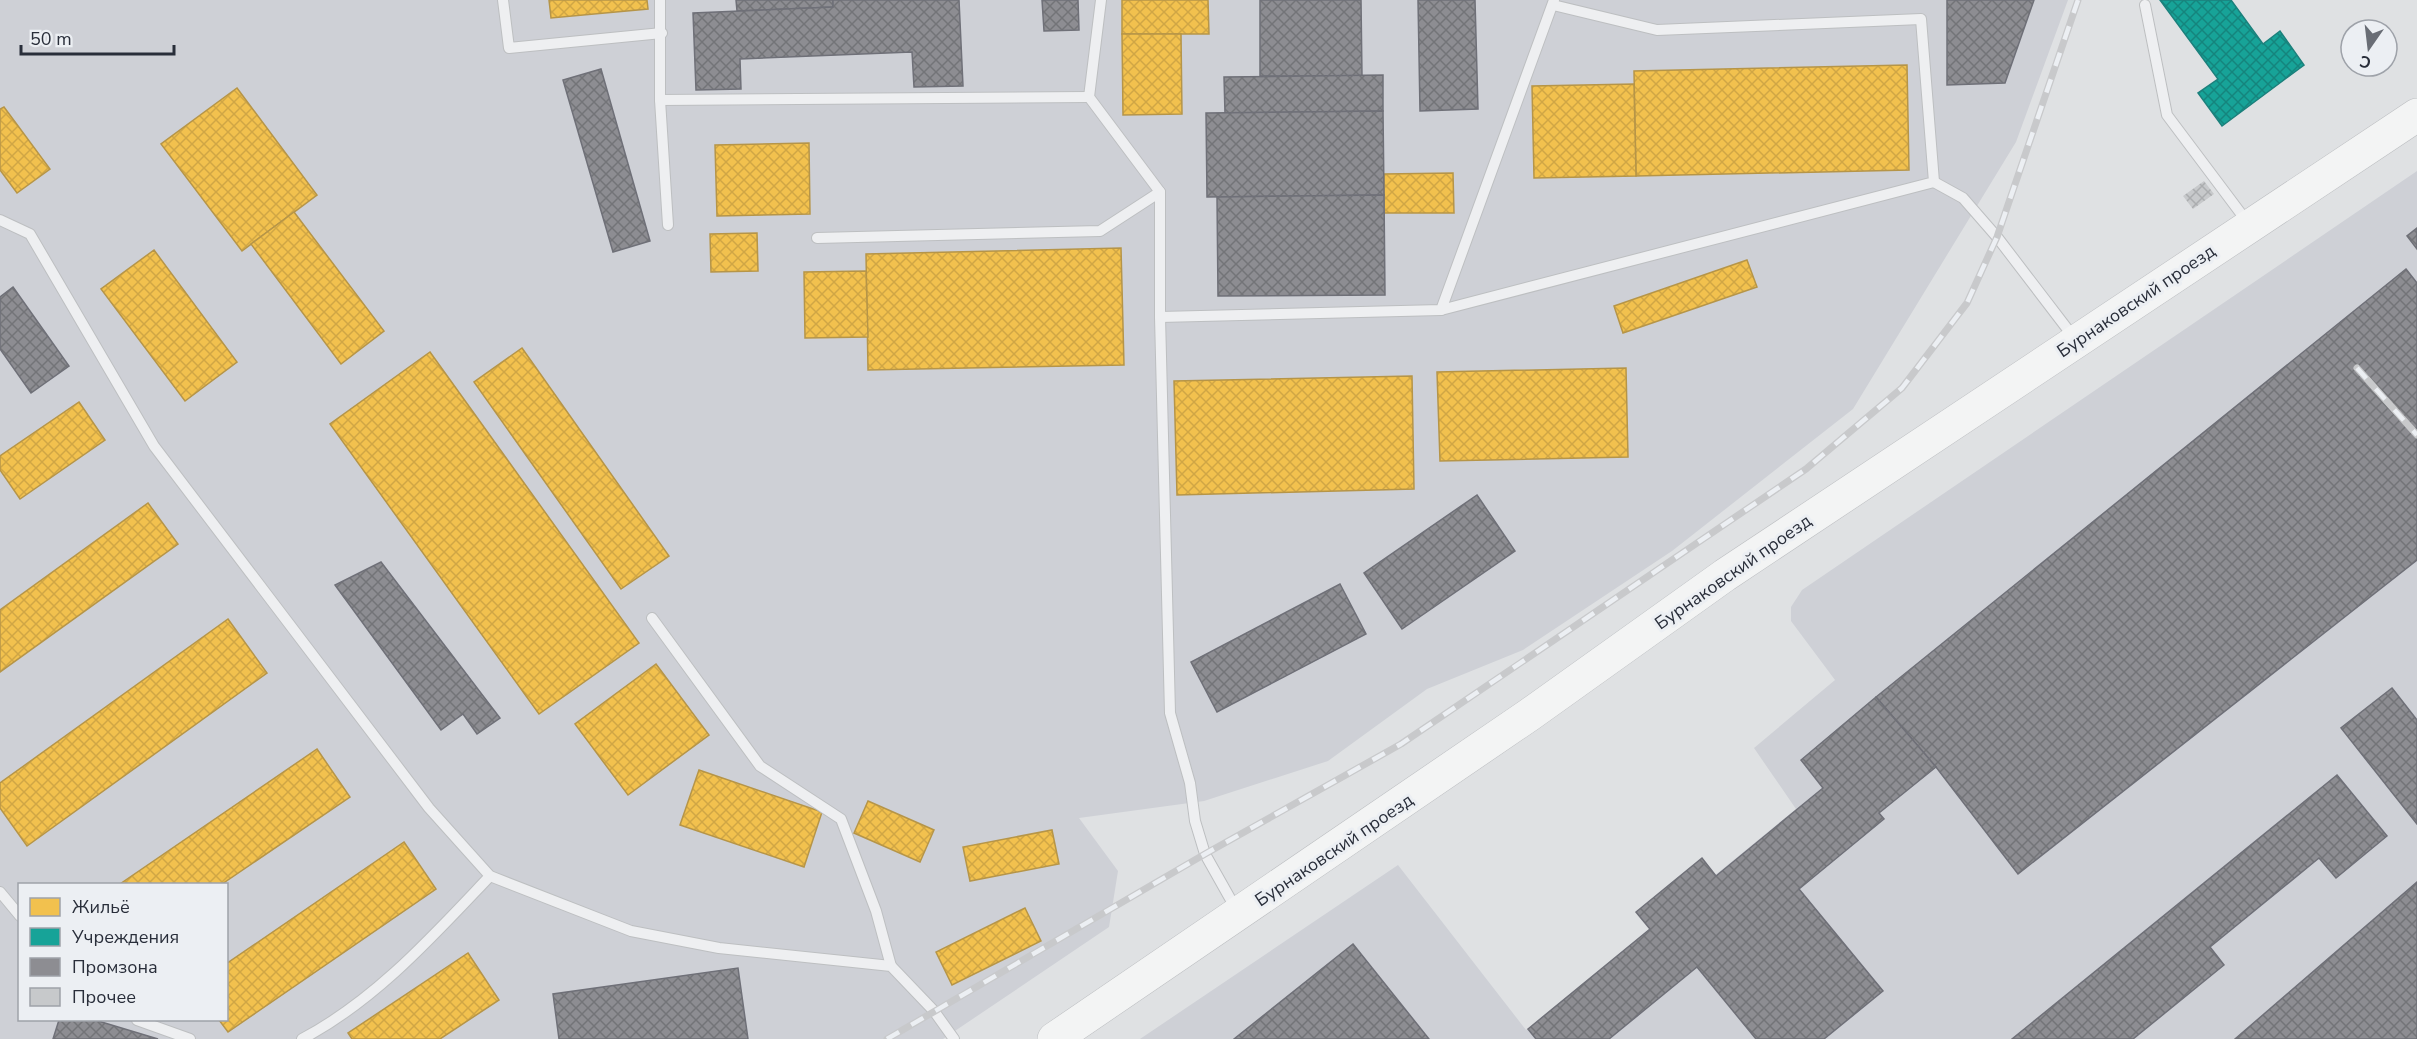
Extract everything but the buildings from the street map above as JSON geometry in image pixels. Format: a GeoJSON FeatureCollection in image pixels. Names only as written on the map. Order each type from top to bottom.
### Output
{"type":"FeatureCollection","features":[{"type":"Feature","properties":{"kind":"main road","name":"Бурнаковский проезд"},"geometry":{"type":"LineString","coordinates":[[1054,1039],[1530,715],[1725,575],[2417,115]]}},
{"type":"Feature","properties":{"kind":"lane"},"geometry":{"type":"LineString","coordinates":[[503,0],[510,48],[662,33]]}},
{"type":"Feature","properties":{"kind":"lane"},"geometry":{"type":"LineString","coordinates":[[660,0],[662,33],[660,100],[668,225]]}},
{"type":"Feature","properties":{"kind":"lane"},"geometry":{"type":"LineString","coordinates":[[1101,0],[1089,97],[1160,192],[1160,317],[1170,713],[1190,783],[1195,821],[1205,854],[1239,915]]}},
{"type":"Feature","properties":{"kind":"lane"},"geometry":{"type":"LineString","coordinates":[[1441,310],[1554,3],[1657,30],[1921,19],[1935,182]]}},
{"type":"Feature","properties":{"kind":"lane"},"geometry":{"type":"LineString","coordinates":[[2145,5],[2166,115],[2250,225]]}},
{"type":"Feature","properties":{"kind":"lane"},"geometry":{"type":"LineString","coordinates":[[660,100],[1089,97]]}},
{"type":"Feature","properties":{"kind":"lane"},"geometry":{"type":"LineString","coordinates":[[1160,317],[1441,310],[1935,182],[1963,198],[1997,237],[2076,341]]}},
{"type":"Feature","properties":{"kind":"lane"},"geometry":{"type":"LineString","coordinates":[[817,238],[1100,231],[1160,192]]}},
{"type":"Feature","properties":{"kind":"lane"},"geometry":{"type":"LineString","coordinates":[[0,220],[30,234],[154,446],[429,808],[490,876],[631,931],[719,948],[891,966]]}},
{"type":"Feature","properties":{"kind":"lane"},"geometry":{"type":"LineString","coordinates":[[652,618],[760,766],[841,819],[876,911],[891,966],[934,1011],[954,1039]]}},
{"type":"Feature","properties":{"kind":"lane"},"geometry":{"type":"LineString","coordinates":[[302,1039],[330,1024],[416,955],[490,876]]}},
{"type":"Feature","properties":{"kind":"lane"},"geometry":{"type":"LineString","coordinates":[[0,892],[18,914]]}},
{"type":"Feature","properties":{"kind":"lane"},"geometry":{"type":"LineString","coordinates":[[140,1021],[190,1039]]}},
{"type":"Feature","properties":{"kind":"shaded area"},"geometry":{"type":"Polygon","coordinates":[[[0,0],[2068,0],[2016,142],[1853,409],[1672,551],[1523,650],[1427,689],[1328,761],[1204,801],[1079,818],[1118,871],[1109,927],[943,1039],[0,1039],[0,0]]]}},
{"type":"Feature","properties":{"kind":"shaded area"},"geometry":{"type":"Polygon","coordinates":[[[2417,171],[2417,1039],[1140,1039],[1398,865],[1526,1030],[1796,809],[1754,748],[1835,680],[1791,621],[1791,607],[1802,590],[2417,171]]]}},
{"type":"Feature","properties":{"kind":"railway"},"geometry":{"type":"LineString","coordinates":[[887,1039],[1205,854],[1401,744],[1806,469],[1902,388],[1967,303],[1997,237],[2078,0]]}},
{"type":"Feature","properties":{"kind":"railway"},"geometry":{"type":"LineString","coordinates":[[2357,368],[2417,435]]}}]}
